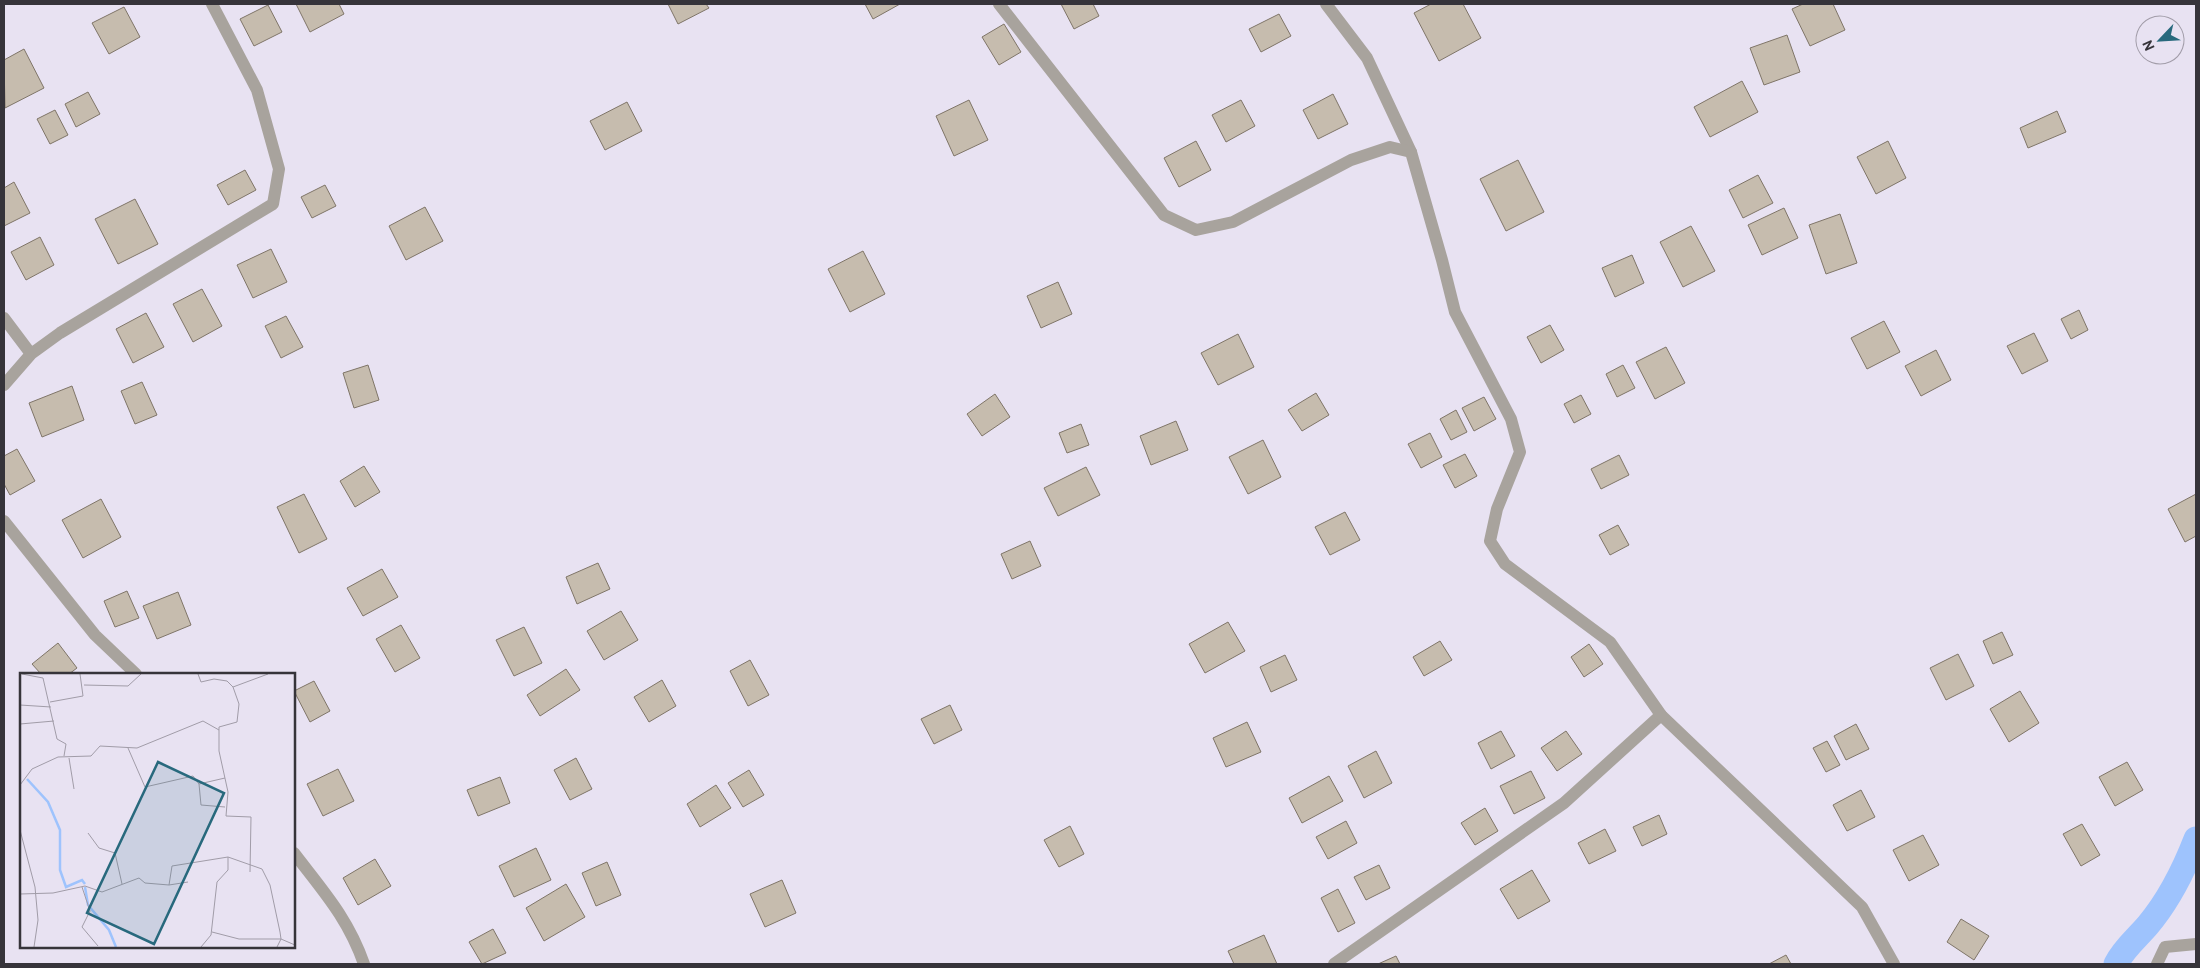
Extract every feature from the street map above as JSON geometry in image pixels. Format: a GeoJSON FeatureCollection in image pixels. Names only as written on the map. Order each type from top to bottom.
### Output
{"type":"FeatureCollection","features":[{"type":"Feature","properties":{"kind":"street"},"geometry":{"type":"LineString","coordinates":[[4,385],[31,354],[60,333],[273,204],[279,169],[257,90],[212,4]]}},
{"type":"Feature","properties":{"kind":"street"},"geometry":{"type":"LineString","coordinates":[[999,4],[1164,215],[1196,230],[1233,222],[1351,160],[1390,147],[1411,152]]}},
{"type":"Feature","properties":{"kind":"street"},"geometry":{"type":"LineString","coordinates":[[1326,4],[1367,58],[1411,152],[1455,312],[1511,419],[1520,452],[1497,509],[1490,541],[1505,564],[1610,642],[1661,715],[1862,907],[1894,964]]}},
{"type":"Feature","properties":{"kind":"street"},"geometry":{"type":"LineString","coordinates":[[4,318],[31,354]]}},
{"type":"Feature","properties":{"kind":"street"},"geometry":{"type":"LineString","coordinates":[[4,521],[95,635],[135,673]]}},
{"type":"Feature","properties":{"kind":"street"},"geometry":{"type":"LineString","coordinates":[[1334,964],[1564,803],[1661,715]]}},
{"type":"Feature","properties":{"kind":"street"},"geometry":{"type":"LineString","coordinates":[[295,855],[343,916],[357,944],[364,964]]}},
{"type":"Feature","properties":{"kind":"street"},"geometry":{"type":"LineString","coordinates":[[2157,964],[2165,947],[2196,944]]}},
{"type":"Feature","properties":{"kind":"building"},"geometry":{"type":"Polygon","coordinates":[[[296,4],[339,4],[344,14],[310,32],[296,4]]]}},
{"type":"Feature","properties":{"kind":"building"},"geometry":{"type":"Polygon","coordinates":[[[668,4],[706,4],[709,8],[678,24],[668,4]]]}},
{"type":"Feature","properties":{"kind":"building"},"geometry":{"type":"Polygon","coordinates":[[[865,4],[900,4],[873,19],[865,4]]]}},
{"type":"Feature","properties":{"kind":"building"},"geometry":{"type":"Polygon","coordinates":[[[1061,4],[1093,4],[1099,16],[1074,29],[1061,4]]]}},
{"type":"Feature","properties":{"kind":"building"},"geometry":{"type":"Polygon","coordinates":[[[1431,4],[1463,4],[1481,38],[1439,61],[1414,13],[1431,4]]]}},
{"type":"Feature","properties":{"kind":"building"},"geometry":{"type":"Polygon","coordinates":[[[1803,4],[1833,4],[1845,30],[1810,46],[1792,9],[1803,4]]]}},
{"type":"Feature","properties":{"kind":"building"},"geometry":{"type":"Polygon","coordinates":[[[268,5],[282,32],[254,46],[240,19],[268,5]]]}},
{"type":"Feature","properties":{"kind":"building"},"geometry":{"type":"Polygon","coordinates":[[[124,7],[140,37],[109,54],[92,23],[124,7]]]}},
{"type":"Feature","properties":{"kind":"building"},"geometry":{"type":"Polygon","coordinates":[[[1279,14],[1291,36],[1261,52],[1249,29],[1279,14]]]}},
{"type":"Feature","properties":{"kind":"building"},"geometry":{"type":"Polygon","coordinates":[[[1004,24],[1021,52],[999,65],[982,37],[1004,24]]]}},
{"type":"Feature","properties":{"kind":"building"},"geometry":{"type":"Polygon","coordinates":[[[1787,35],[1800,72],[1764,85],[1750,48],[1787,35]]]}},
{"type":"Feature","properties":{"kind":"building"},"geometry":{"type":"Polygon","coordinates":[[[24,49],[44,88],[5,108],[4,60],[24,49]]]}},
{"type":"Feature","properties":{"kind":"building"},"geometry":{"type":"Polygon","coordinates":[[[1742,81],[1758,112],[1710,137],[1694,107],[1742,81]]]}},
{"type":"Feature","properties":{"kind":"building"},"geometry":{"type":"Polygon","coordinates":[[[88,92],[100,114],[76,127],[65,104],[88,92]]]}},
{"type":"Feature","properties":{"kind":"building"},"geometry":{"type":"Polygon","coordinates":[[[1333,94],[1348,124],[1318,139],[1303,110],[1333,94]]]}},
{"type":"Feature","properties":{"kind":"building"},"geometry":{"type":"Polygon","coordinates":[[[969,100],[988,140],[954,156],[936,116],[969,100]]]}},
{"type":"Feature","properties":{"kind":"building"},"geometry":{"type":"Polygon","coordinates":[[[1241,100],[1255,126],[1226,142],[1212,115],[1241,100]]]}},
{"type":"Feature","properties":{"kind":"building"},"geometry":{"type":"Polygon","coordinates":[[[627,102],[642,131],[605,150],[590,121],[627,102]]]}},
{"type":"Feature","properties":{"kind":"building"},"geometry":{"type":"Polygon","coordinates":[[[55,110],[68,135],[50,144],[37,119],[55,110]]]}},
{"type":"Feature","properties":{"kind":"building"},"geometry":{"type":"Polygon","coordinates":[[[2057,111],[2066,132],[2028,148],[2020,128],[2057,111]]]}},
{"type":"Feature","properties":{"kind":"building"},"geometry":{"type":"Polygon","coordinates":[[[1196,141],[1211,170],[1179,187],[1164,158],[1196,141]]]}},
{"type":"Feature","properties":{"kind":"building"},"geometry":{"type":"Polygon","coordinates":[[[1888,141],[1906,178],[1876,194],[1857,157],[1888,141]]]}},
{"type":"Feature","properties":{"kind":"building"},"geometry":{"type":"Polygon","coordinates":[[[1518,160],[1544,212],[1506,231],[1480,179],[1518,160]]]}},
{"type":"Feature","properties":{"kind":"building"},"geometry":{"type":"Polygon","coordinates":[[[245,170],[256,190],[228,205],[217,185],[245,170]]]}},
{"type":"Feature","properties":{"kind":"building"},"geometry":{"type":"Polygon","coordinates":[[[1758,175],[1773,203],[1743,218],[1729,190],[1758,175]]]}},
{"type":"Feature","properties":{"kind":"building"},"geometry":{"type":"Polygon","coordinates":[[[14,182],[30,213],[4,226],[4,188],[14,182]]]}},
{"type":"Feature","properties":{"kind":"building"},"geometry":{"type":"Polygon","coordinates":[[[325,185],[336,206],[312,218],[301,197],[325,185]]]}},
{"type":"Feature","properties":{"kind":"building"},"geometry":{"type":"Polygon","coordinates":[[[135,199],[158,244],[118,264],[95,219],[135,199]]]}},
{"type":"Feature","properties":{"kind":"building"},"geometry":{"type":"Polygon","coordinates":[[[425,207],[443,241],[406,260],[389,226],[425,207]]]}},
{"type":"Feature","properties":{"kind":"building"},"geometry":{"type":"Polygon","coordinates":[[[1784,208],[1798,238],[1762,255],[1748,225],[1784,208]]]}},
{"type":"Feature","properties":{"kind":"building"},"geometry":{"type":"Polygon","coordinates":[[[1840,214],[1857,263],[1826,274],[1809,225],[1840,214]]]}},
{"type":"Feature","properties":{"kind":"building"},"geometry":{"type":"Polygon","coordinates":[[[1691,226],[1715,271],[1683,287],[1660,242],[1691,226]]]}},
{"type":"Feature","properties":{"kind":"building"},"geometry":{"type":"Polygon","coordinates":[[[40,237],[54,265],[26,280],[11,252],[40,237]]]}},
{"type":"Feature","properties":{"kind":"building"},"geometry":{"type":"Polygon","coordinates":[[[271,249],[287,282],[253,298],[237,265],[271,249]]]}},
{"type":"Feature","properties":{"kind":"building"},"geometry":{"type":"Polygon","coordinates":[[[863,251],[885,294],[850,312],[828,269],[863,251]]]}},
{"type":"Feature","properties":{"kind":"building"},"geometry":{"type":"Polygon","coordinates":[[[1632,255],[1644,283],[1615,297],[1602,268],[1632,255]]]}},
{"type":"Feature","properties":{"kind":"building"},"geometry":{"type":"Polygon","coordinates":[[[1058,282],[1072,314],[1041,328],[1027,296],[1058,282]]]}},
{"type":"Feature","properties":{"kind":"building"},"geometry":{"type":"Polygon","coordinates":[[[202,289],[222,326],[193,342],[173,304],[202,289]]]}},
{"type":"Feature","properties":{"kind":"building"},"geometry":{"type":"Polygon","coordinates":[[[2079,310],[2088,330],[2071,339],[2061,319],[2079,310]]]}},
{"type":"Feature","properties":{"kind":"building"},"geometry":{"type":"Polygon","coordinates":[[[146,313],[164,347],[133,363],[116,329],[146,313]]]}},
{"type":"Feature","properties":{"kind":"building"},"geometry":{"type":"Polygon","coordinates":[[[286,316],[303,347],[281,358],[265,326],[286,316]]]}},
{"type":"Feature","properties":{"kind":"building"},"geometry":{"type":"Polygon","coordinates":[[[1884,321],[1900,352],[1867,369],[1851,338],[1884,321]]]}},
{"type":"Feature","properties":{"kind":"building"},"geometry":{"type":"Polygon","coordinates":[[[1550,325],[1564,350],[1541,363],[1527,337],[1550,325]]]}},
{"type":"Feature","properties":{"kind":"building"},"geometry":{"type":"Polygon","coordinates":[[[2034,333],[2048,361],[2022,374],[2007,346],[2034,333]]]}},
{"type":"Feature","properties":{"kind":"building"},"geometry":{"type":"Polygon","coordinates":[[[1238,334],[1254,367],[1218,385],[1201,353],[1238,334]]]}},
{"type":"Feature","properties":{"kind":"building"},"geometry":{"type":"Polygon","coordinates":[[[1666,347],[1685,383],[1655,399],[1636,362],[1666,347]]]}},
{"type":"Feature","properties":{"kind":"building"},"geometry":{"type":"Polygon","coordinates":[[[1936,350],[1951,380],[1921,396],[1905,366],[1936,350]]]}},
{"type":"Feature","properties":{"kind":"building"},"geometry":{"type":"Polygon","coordinates":[[[368,365],[379,400],[354,408],[343,373],[368,365]]]}},
{"type":"Feature","properties":{"kind":"building"},"geometry":{"type":"Polygon","coordinates":[[[1623,365],[1635,388],[1617,397],[1606,374],[1623,365]]]}},
{"type":"Feature","properties":{"kind":"building"},"geometry":{"type":"Polygon","coordinates":[[[142,382],[157,415],[135,424],[121,391],[142,382]]]}},
{"type":"Feature","properties":{"kind":"building"},"geometry":{"type":"Polygon","coordinates":[[[72,386],[84,420],[42,437],[29,403],[72,386]]]}},
{"type":"Feature","properties":{"kind":"building"},"geometry":{"type":"Polygon","coordinates":[[[1316,393],[1329,415],[1302,431],[1288,410],[1316,393]]]}},
{"type":"Feature","properties":{"kind":"building"},"geometry":{"type":"Polygon","coordinates":[[[995,394],[1010,417],[982,436],[967,414],[995,394]]]}},
{"type":"Feature","properties":{"kind":"building"},"geometry":{"type":"Polygon","coordinates":[[[1581,395],[1591,414],[1574,423],[1564,404],[1581,395]]]}},
{"type":"Feature","properties":{"kind":"building"},"geometry":{"type":"Polygon","coordinates":[[[1484,397],[1496,419],[1474,431],[1462,408],[1484,397]]]}},
{"type":"Feature","properties":{"kind":"building"},"geometry":{"type":"Polygon","coordinates":[[[1456,410],[1467,432],[1451,440],[1440,419],[1456,410]]]}},
{"type":"Feature","properties":{"kind":"building"},"geometry":{"type":"Polygon","coordinates":[[[1176,421],[1188,450],[1151,465],[1140,436],[1176,421]]]}},
{"type":"Feature","properties":{"kind":"building"},"geometry":{"type":"Polygon","coordinates":[[[1081,424],[1089,445],[1067,453],[1059,433],[1081,424]]]}},
{"type":"Feature","properties":{"kind":"building"},"geometry":{"type":"Polygon","coordinates":[[[1430,433],[1442,457],[1421,468],[1408,444],[1430,433]]]}},
{"type":"Feature","properties":{"kind":"building"},"geometry":{"type":"Polygon","coordinates":[[[1263,440],[1281,477],[1248,494],[1229,457],[1263,440]]]}},
{"type":"Feature","properties":{"kind":"building"},"geometry":{"type":"Polygon","coordinates":[[[17,449],[35,481],[10,495],[4,484],[4,456],[17,449]]]}},
{"type":"Feature","properties":{"kind":"building"},"geometry":{"type":"Polygon","coordinates":[[[1465,454],[1477,476],[1455,488],[1443,465],[1465,454]]]}},
{"type":"Feature","properties":{"kind":"building"},"geometry":{"type":"Polygon","coordinates":[[[1619,455],[1629,475],[1601,489],[1591,469],[1619,455]]]}},
{"type":"Feature","properties":{"kind":"building"},"geometry":{"type":"Polygon","coordinates":[[[364,466],[380,492],[355,507],[340,481],[364,466]]]}},
{"type":"Feature","properties":{"kind":"building"},"geometry":{"type":"Polygon","coordinates":[[[1086,467],[1100,495],[1058,516],[1044,488],[1086,467]]]}},
{"type":"Feature","properties":{"kind":"building"},"geometry":{"type":"Polygon","coordinates":[[[304,494],[327,539],[299,553],[277,507],[304,494]]]}},
{"type":"Feature","properties":{"kind":"building"},"geometry":{"type":"Polygon","coordinates":[[[2196,494],[2196,536],[2185,542],[2168,509],[2196,494]]]}},
{"type":"Feature","properties":{"kind":"building"},"geometry":{"type":"Polygon","coordinates":[[[101,499],[121,537],[83,558],[62,520],[101,499]]]}},
{"type":"Feature","properties":{"kind":"building"},"geometry":{"type":"Polygon","coordinates":[[[1345,512],[1360,540],[1330,555],[1315,527],[1345,512]]]}},
{"type":"Feature","properties":{"kind":"building"},"geometry":{"type":"Polygon","coordinates":[[[1618,525],[1629,545],[1610,555],[1599,535],[1618,525]]]}},
{"type":"Feature","properties":{"kind":"building"},"geometry":{"type":"Polygon","coordinates":[[[1030,541],[1041,566],[1012,579],[1001,554],[1030,541]]]}},
{"type":"Feature","properties":{"kind":"building"},"geometry":{"type":"Polygon","coordinates":[[[598,563],[610,589],[577,604],[566,577],[598,563]]]}},
{"type":"Feature","properties":{"kind":"building"},"geometry":{"type":"Polygon","coordinates":[[[382,569],[398,597],[363,616],[347,588],[382,569]]]}},
{"type":"Feature","properties":{"kind":"building"},"geometry":{"type":"Polygon","coordinates":[[[127,591],[139,618],[115,627],[104,601],[127,591]]]}},
{"type":"Feature","properties":{"kind":"building"},"geometry":{"type":"Polygon","coordinates":[[[178,592],[191,625],[157,639],[143,606],[178,592]]]}},
{"type":"Feature","properties":{"kind":"building"},"geometry":{"type":"Polygon","coordinates":[[[621,611],[638,640],[604,660],[587,631],[621,611]]]}},
{"type":"Feature","properties":{"kind":"building"},"geometry":{"type":"Polygon","coordinates":[[[1228,622],[1245,651],[1205,673],[1189,644],[1228,622]]]}},
{"type":"Feature","properties":{"kind":"building"},"geometry":{"type":"Polygon","coordinates":[[[401,625],[420,658],[395,672],[376,639],[401,625]]]}},
{"type":"Feature","properties":{"kind":"building"},"geometry":{"type":"Polygon","coordinates":[[[524,627],[542,663],[514,676],[496,640],[524,627]]]}},
{"type":"Feature","properties":{"kind":"building"},"geometry":{"type":"Polygon","coordinates":[[[2002,632],[2013,655],[1993,664],[1983,641],[2002,632]]]}},
{"type":"Feature","properties":{"kind":"building"},"geometry":{"type":"Polygon","coordinates":[[[1440,641],[1452,660],[1424,676],[1413,657],[1440,641]]]}},
{"type":"Feature","properties":{"kind":"building"},"geometry":{"type":"Polygon","coordinates":[[[58,643],[77,668],[70,673],[40,673],[32,664],[58,643]]]}},
{"type":"Feature","properties":{"kind":"building"},"geometry":{"type":"Polygon","coordinates":[[[1589,644],[1603,664],[1584,677],[1571,657],[1589,644]]]}},
{"type":"Feature","properties":{"kind":"building"},"geometry":{"type":"Polygon","coordinates":[[[1958,654],[1974,686],[1946,700],[1930,668],[1958,654]]]}},
{"type":"Feature","properties":{"kind":"building"},"geometry":{"type":"Polygon","coordinates":[[[1285,655],[1297,680],[1271,692],[1260,667],[1285,655]]]}},
{"type":"Feature","properties":{"kind":"building"},"geometry":{"type":"Polygon","coordinates":[[[750,660],[769,695],[748,706],[730,671],[750,660]]]}},
{"type":"Feature","properties":{"kind":"building"},"geometry":{"type":"Polygon","coordinates":[[[566,669],[580,690],[540,716],[527,695],[566,669]]]}},
{"type":"Feature","properties":{"kind":"building"},"geometry":{"type":"Polygon","coordinates":[[[662,680],[676,706],[649,722],[634,697],[662,680]]]}},
{"type":"Feature","properties":{"kind":"building"},"geometry":{"type":"Polygon","coordinates":[[[314,681],[330,711],[310,722],[295,690],[314,681]]]}},
{"type":"Feature","properties":{"kind":"building"},"geometry":{"type":"Polygon","coordinates":[[[2020,691],[2039,723],[2009,742],[1990,709],[2020,691]]]}},
{"type":"Feature","properties":{"kind":"building"},"geometry":{"type":"Polygon","coordinates":[[[950,705],[962,730],[934,744],[921,719],[950,705]]]}},
{"type":"Feature","properties":{"kind":"building"},"geometry":{"type":"Polygon","coordinates":[[[1247,722],[1261,752],[1226,767],[1213,738],[1247,722]]]}},
{"type":"Feature","properties":{"kind":"building"},"geometry":{"type":"Polygon","coordinates":[[[1856,724],[1869,749],[1846,760],[1834,736],[1856,724]]]}},
{"type":"Feature","properties":{"kind":"building"},"geometry":{"type":"Polygon","coordinates":[[[1501,731],[1515,756],[1491,769],[1478,743],[1501,731]]]}},
{"type":"Feature","properties":{"kind":"building"},"geometry":{"type":"Polygon","coordinates":[[[1566,731],[1582,754],[1557,771],[1541,748],[1566,731]]]}},
{"type":"Feature","properties":{"kind":"building"},"geometry":{"type":"Polygon","coordinates":[[[1827,741],[1840,765],[1826,772],[1813,748],[1827,741]]]}},
{"type":"Feature","properties":{"kind":"building"},"geometry":{"type":"Polygon","coordinates":[[[1376,751],[1392,783],[1364,798],[1348,766],[1376,751]]]}},
{"type":"Feature","properties":{"kind":"building"},"geometry":{"type":"Polygon","coordinates":[[[576,758],[592,789],[570,800],[554,770],[576,758]]]}},
{"type":"Feature","properties":{"kind":"building"},"geometry":{"type":"Polygon","coordinates":[[[2127,762],[2143,790],[2115,806],[2099,777],[2127,762]]]}},
{"type":"Feature","properties":{"kind":"building"},"geometry":{"type":"Polygon","coordinates":[[[338,769],[354,801],[323,816],[307,784],[338,769]]]}},
{"type":"Feature","properties":{"kind":"building"},"geometry":{"type":"Polygon","coordinates":[[[749,770],[764,795],[743,807],[728,783],[749,770]]]}},
{"type":"Feature","properties":{"kind":"building"},"geometry":{"type":"Polygon","coordinates":[[[1531,771],[1545,798],[1514,814],[1500,786],[1531,771]]]}},
{"type":"Feature","properties":{"kind":"building"},"geometry":{"type":"Polygon","coordinates":[[[1329,776],[1343,801],[1302,823],[1289,798],[1329,776]]]}},
{"type":"Feature","properties":{"kind":"building"},"geometry":{"type":"Polygon","coordinates":[[[500,777],[510,803],[478,816],[467,790],[500,777]]]}},
{"type":"Feature","properties":{"kind":"building"},"geometry":{"type":"Polygon","coordinates":[[[716,785],[731,808],[700,827],[687,804],[716,785]]]}},
{"type":"Feature","properties":{"kind":"building"},"geometry":{"type":"Polygon","coordinates":[[[1861,790],[1875,817],[1847,831],[1833,805],[1861,790]]]}},
{"type":"Feature","properties":{"kind":"building"},"geometry":{"type":"Polygon","coordinates":[[[1485,808],[1498,831],[1475,845],[1461,823],[1485,808]]]}},
{"type":"Feature","properties":{"kind":"building"},"geometry":{"type":"Polygon","coordinates":[[[1659,815],[1667,834],[1642,846],[1633,827],[1659,815]]]}},
{"type":"Feature","properties":{"kind":"building"},"geometry":{"type":"Polygon","coordinates":[[[1346,821],[1357,843],[1328,859],[1316,837],[1346,821]]]}},
{"type":"Feature","properties":{"kind":"building"},"geometry":{"type":"Polygon","coordinates":[[[2082,824],[2100,855],[2081,866],[2063,834],[2082,824]]]}},
{"type":"Feature","properties":{"kind":"building"},"geometry":{"type":"Polygon","coordinates":[[[1070,826],[1084,854],[1059,867],[1044,840],[1070,826]]]}},
{"type":"Feature","properties":{"kind":"building"},"geometry":{"type":"Polygon","coordinates":[[[1605,829],[1616,851],[1589,864],[1578,843],[1605,829]]]}},
{"type":"Feature","properties":{"kind":"building"},"geometry":{"type":"Polygon","coordinates":[[[1923,835],[1939,865],[1909,881],[1893,850],[1923,835]]]}},
{"type":"Feature","properties":{"kind":"building"},"geometry":{"type":"Polygon","coordinates":[[[536,848],[551,880],[514,897],[499,866],[536,848]]]}},
{"type":"Feature","properties":{"kind":"building"},"geometry":{"type":"Polygon","coordinates":[[[375,859],[391,886],[358,905],[343,878],[375,859]]]}},
{"type":"Feature","properties":{"kind":"building"},"geometry":{"type":"Polygon","coordinates":[[[607,862],[621,895],[596,906],[582,873],[607,862]]]}},
{"type":"Feature","properties":{"kind":"building"},"geometry":{"type":"Polygon","coordinates":[[[1379,865],[1390,888],[1366,900],[1354,877],[1379,865]]]}},
{"type":"Feature","properties":{"kind":"building"},"geometry":{"type":"Polygon","coordinates":[[[1532,870],[1550,901],[1518,919],[1500,889],[1532,870]]]}},
{"type":"Feature","properties":{"kind":"building"},"geometry":{"type":"Polygon","coordinates":[[[782,880],[796,913],[765,927],[750,894],[782,880]]]}},
{"type":"Feature","properties":{"kind":"building"},"geometry":{"type":"Polygon","coordinates":[[[566,884],[585,917],[544,941],[526,908],[566,884]]]}},
{"type":"Feature","properties":{"kind":"building"},"geometry":{"type":"Polygon","coordinates":[[[1338,889],[1355,923],[1338,932],[1321,898],[1338,889]]]}},
{"type":"Feature","properties":{"kind":"building"},"geometry":{"type":"Polygon","coordinates":[[[1961,919],[1989,936],[1974,960],[1947,942],[1961,919]]]}},
{"type":"Feature","properties":{"kind":"building"},"geometry":{"type":"Polygon","coordinates":[[[493,929],[506,953],[482,964],[469,942],[493,929]]]}},
{"type":"Feature","properties":{"kind":"building"},"geometry":{"type":"Polygon","coordinates":[[[1264,935],[1277,964],[1234,964],[1228,951],[1264,935]]]}},
{"type":"Feature","properties":{"kind":"building"},"geometry":{"type":"Polygon","coordinates":[[[1786,955],[1791,964],[1769,964],[1786,955]]]}},
{"type":"Feature","properties":{"kind":"building"},"geometry":{"type":"Polygon","coordinates":[[[1396,956],[1400,964],[1378,964],[1396,956]]]}},
{"type":"Feature","properties":{"kind":"waterway"},"geometry":{"type":"LineString","coordinates":[[2116,964],[2163,905],[2181,873],[2196,839]]}}]}
